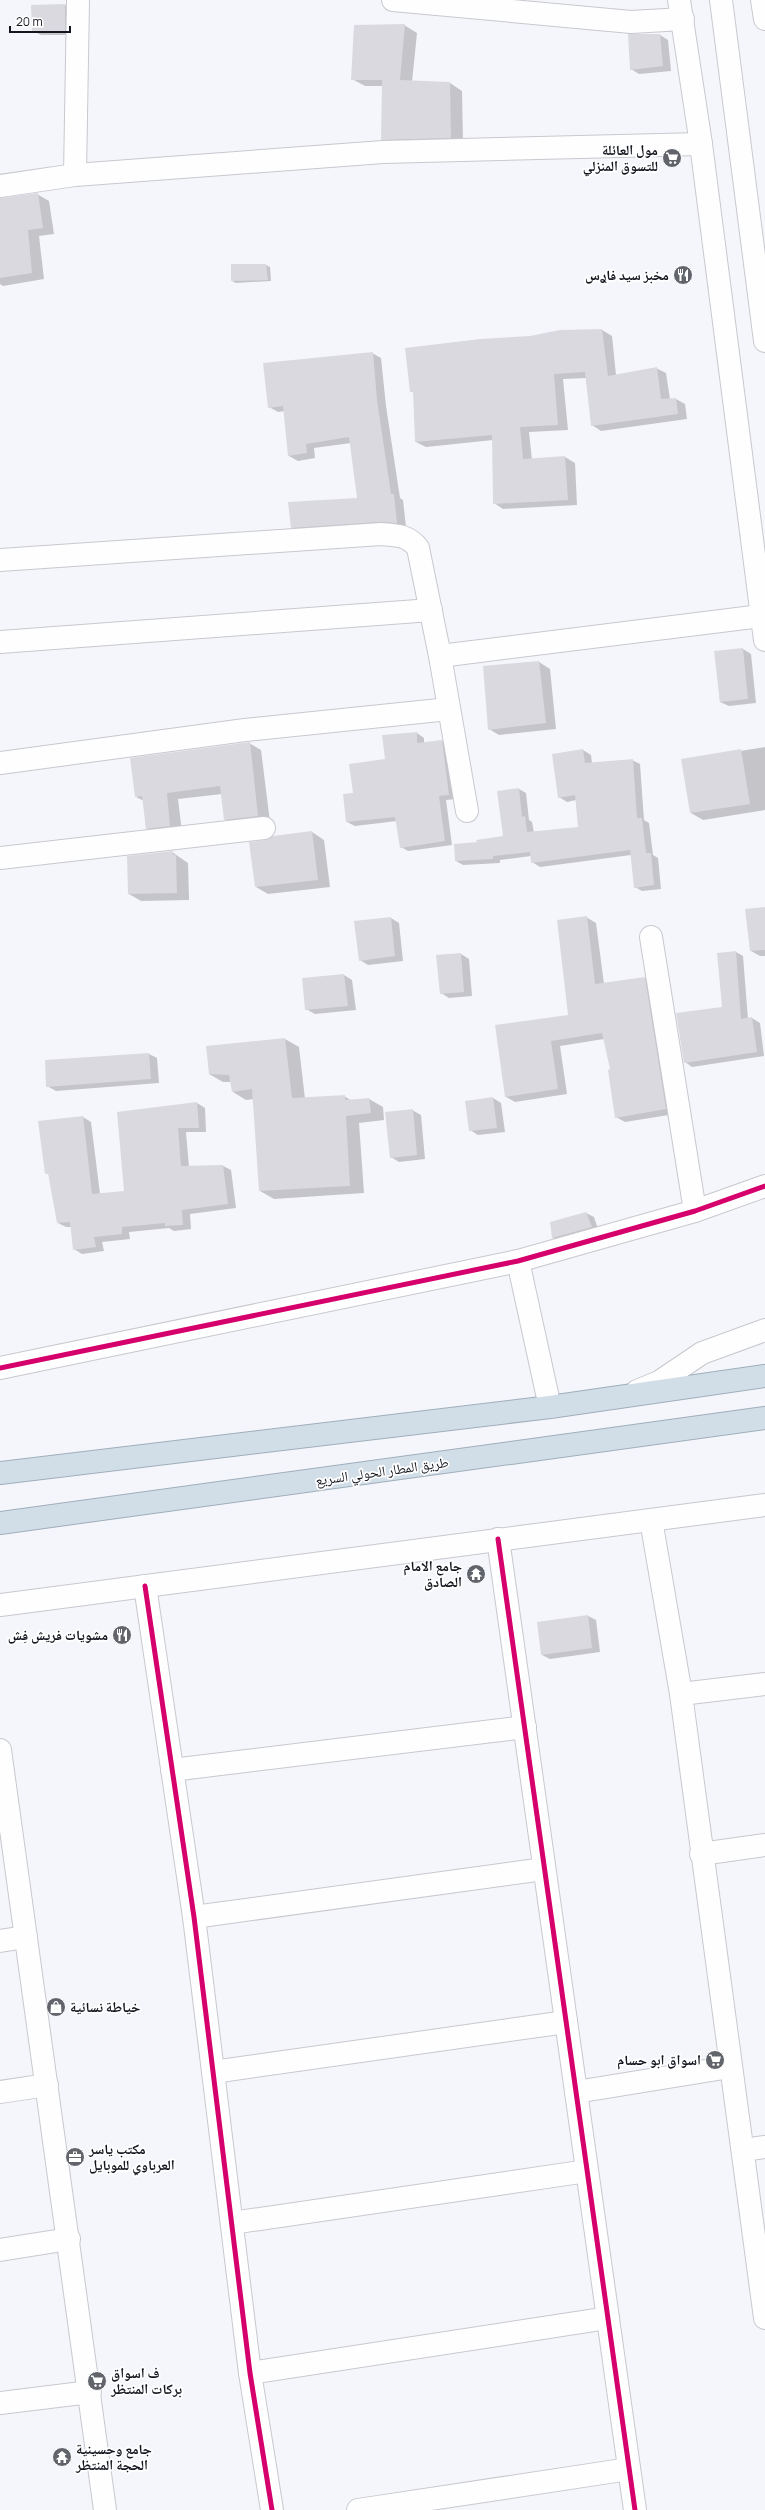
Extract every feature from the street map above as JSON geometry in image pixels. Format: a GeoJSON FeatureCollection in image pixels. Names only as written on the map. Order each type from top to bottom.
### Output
{"type":"FeatureCollection","features":[{"type":"Feature","properties":{"kind":"highway"},"geometry":{"type":"LineString","coordinates":[[0,1473],[550,1407],[765,1376]]}},
{"type":"Feature","properties":{"kind":"highway","name":"طريق المطار الحولي السريع"},"geometry":{"type":"LineString","coordinates":[[0,1523],[765,1418]]}},
{"type":"Feature","properties":{"kind":"street"},"geometry":{"type":"LineString","coordinates":[[75,175],[78,0]]}},
{"type":"Feature","properties":{"kind":"street"},"geometry":{"type":"LineString","coordinates":[[393,0],[631,22],[681,10],[701,144],[765,640]]}},
{"type":"Feature","properties":{"kind":"street"},"geometry":{"type":"LineString","coordinates":[[721,0],[765,341]]}},
{"type":"Feature","properties":{"kind":"street"},"geometry":{"type":"LineString","coordinates":[[762,0],[765,19]]}},
{"type":"Feature","properties":{"kind":"street"},"geometry":{"type":"LineString","coordinates":[[0,186],[75,175],[383,152],[701,144]]}},
{"type":"Feature","properties":{"kind":"street"},"geometry":{"type":"LineString","coordinates":[[0,560],[381,534],[398,535],[412,540],[418,548],[440,656],[467,811]]}},
{"type":"Feature","properties":{"kind":"street"},"geometry":{"type":"LineString","coordinates":[[0,642],[430,610]]}},
{"type":"Feature","properties":{"kind":"street"},"geometry":{"type":"LineString","coordinates":[[440,656],[761,616]]}},
{"type":"Feature","properties":{"kind":"street"},"geometry":{"type":"LineString","coordinates":[[0,763],[245,730],[449,709]]}},
{"type":"Feature","properties":{"kind":"street"},"geometry":{"type":"LineString","coordinates":[[0,858],[264,828]]}},
{"type":"Feature","properties":{"kind":"street"},"geometry":{"type":"LineString","coordinates":[[652,937],[695,1211]]}},
{"type":"Feature","properties":{"kind":"street"},"geometry":{"type":"LineString","coordinates":[[0,1368],[518,1261],[695,1211],[765,1186]]}},
{"type":"Feature","properties":{"kind":"street"},"geometry":{"type":"LineString","coordinates":[[518,1261],[550,1407]]}},
{"type":"Feature","properties":{"kind":"street"},"geometry":{"type":"LineString","coordinates":[[618,1396],[659,1382],[702,1353],[765,1330]]}},
{"type":"Feature","properties":{"kind":"street"},"geometry":{"type":"LineString","coordinates":[[0,1605],[765,1505]]}},
{"type":"Feature","properties":{"kind":"street"},"geometry":{"type":"LineString","coordinates":[[651,1520],[681,1694],[701,1854],[764,2309]]}},
{"type":"Feature","properties":{"kind":"street"},"geometry":{"type":"LineString","coordinates":[[498,1539],[635,2510]]}},
{"type":"Feature","properties":{"kind":"street"},"geometry":{"type":"LineString","coordinates":[[145,1586],[194,1917],[250,2373],[272,2510]]}},
{"type":"Feature","properties":{"kind":"street"},"geometry":{"type":"LineString","coordinates":[[681,1694],[765,1684]]}},
{"type":"Feature","properties":{"kind":"street"},"geometry":{"type":"LineString","coordinates":[[172,1770],[525,1727]]}},
{"type":"Feature","properties":{"kind":"street"},"geometry":{"type":"LineString","coordinates":[[0,1750],[2,1782],[26,1937],[69,2239],[105,2510]]}},
{"type":"Feature","properties":{"kind":"street"},"geometry":{"type":"LineString","coordinates":[[701,1854],[765,1845]]}},
{"type":"Feature","properties":{"kind":"street"},"geometry":{"type":"LineString","coordinates":[[194,1917],[544,1869]]}},
{"type":"Feature","properties":{"kind":"street"},"geometry":{"type":"LineString","coordinates":[[0,1941],[26,1937]]}},
{"type":"Feature","properties":{"kind":"street"},"geometry":{"type":"LineString","coordinates":[[213,2072],[566,2022]]}},
{"type":"Feature","properties":{"kind":"street"},"geometry":{"type":"LineString","coordinates":[[576,2092],[730,2068]]}},
{"type":"Feature","properties":{"kind":"street"},"geometry":{"type":"LineString","coordinates":[[0,2092],[47,2085]]}},
{"type":"Feature","properties":{"kind":"street"},"geometry":{"type":"LineString","coordinates":[[743,2150],[765,2147]]}},
{"type":"Feature","properties":{"kind":"street"},"geometry":{"type":"LineString","coordinates":[[232,2223],[587,2171]]}},
{"type":"Feature","properties":{"kind":"street"},"geometry":{"type":"LineString","coordinates":[[0,2250],[69,2239]]}},
{"type":"Feature","properties":{"kind":"street"},"geometry":{"type":"LineString","coordinates":[[250,2373],[608,2318]]}},
{"type":"Feature","properties":{"kind":"street"},"geometry":{"type":"LineString","coordinates":[[0,2403],[90,2392]]}},
{"type":"Feature","properties":{"kind":"street"},"geometry":{"type":"LineString","coordinates":[[358,2510],[468,2502],[629,2469]]}},
{"type":"Feature","properties":{"kind":"building"},"geometry":{"type":"Polygon","coordinates":[[[65,4],[65,31],[32,31],[31,5],[65,4]]]}},
{"type":"Feature","properties":{"kind":"building"},"geometry":{"type":"Polygon","coordinates":[[[405,24],[400,80],[450,82],[451,138],[381,140],[382,80],[351,80],[354,25],[405,24]]]}},
{"type":"Feature","properties":{"kind":"building"},"geometry":{"type":"Polygon","coordinates":[[[628,34],[660,34],[663,66],[630,70],[628,34]]]}},
{"type":"Feature","properties":{"kind":"building"},"geometry":{"type":"Polygon","coordinates":[[[38,193],[43,228],[28,230],[32,273],[0,278],[0,198],[38,193]]]}},
{"type":"Feature","properties":{"kind":"building"},"geometry":{"type":"Polygon","coordinates":[[[231,264],[266,264],[268,280],[231,281],[231,264]]]}},
{"type":"Feature","properties":{"kind":"building"},"geometry":{"type":"Polygon","coordinates":[[[602,329],[608,376],[657,367],[661,399],[676,398],[678,414],[591,426],[585,372],[554,374],[558,425],[520,427],[523,459],[565,456],[568,500],[493,504],[492,435],[415,442],[413,392],[410,392],[405,348],[480,339],[530,336],[560,330],[602,329]]]}},
{"type":"Feature","properties":{"kind":"building"},"geometry":{"type":"Polygon","coordinates":[[[373,352],[377,400],[391,494],[394,494],[397,523],[380,522],[291,528],[288,502],[357,498],[349,437],[306,444],[307,453],[288,456],[283,406],[268,408],[263,363],[373,352]]]}},
{"type":"Feature","properties":{"kind":"building"},"geometry":{"type":"Polygon","coordinates":[[[743,648],[748,699],[720,702],[714,651],[743,648]]]}},
{"type":"Feature","properties":{"kind":"building"},"geometry":{"type":"Polygon","coordinates":[[[539,661],[546,723],[488,730],[483,666],[539,661]]]}},
{"type":"Feature","properties":{"kind":"building"},"geometry":{"type":"Polygon","coordinates":[[[417,732],[417,743],[442,740],[449,795],[439,796],[445,841],[400,848],[395,817],[346,822],[343,794],[353,793],[349,764],[385,759],[382,735],[417,732]]]}},
{"type":"Feature","properties":{"kind":"building"},"geometry":{"type":"Polygon","coordinates":[[[250,742],[258,816],[224,820],[220,786],[167,793],[170,826],[146,829],[142,796],[135,797],[130,758],[250,742]]]}},
{"type":"Feature","properties":{"kind":"building"},"geometry":{"type":"Polygon","coordinates":[[[583,749],[585,763],[633,759],[637,818],[642,818],[646,853],[651,853],[654,885],[634,888],[630,850],[531,863],[530,852],[493,856],[493,859],[455,861],[454,844],[477,842],[476,840],[503,836],[497,791],[519,788],[522,817],[525,816],[527,832],[578,827],[575,795],[558,798],[552,754],[583,749]]]}},
{"type":"Feature","properties":{"kind":"building"},"geometry":{"type":"Polygon","coordinates":[[[741,749],[750,804],[690,813],[681,759],[741,749]]]}},
{"type":"Feature","properties":{"kind":"building"},"geometry":{"type":"Polygon","coordinates":[[[312,831],[318,880],[255,887],[249,842],[266,840],[273,836],[312,831]]]}},
{"type":"Feature","properties":{"kind":"building"},"geometry":{"type":"Polygon","coordinates":[[[173,851],[173,855],[176,855],[177,893],[128,894],[127,856],[173,851]]]}},
{"type":"Feature","properties":{"kind":"building"},"geometry":{"type":"Polygon","coordinates":[[[765,907],[765,950],[750,951],[745,909],[765,907]]]}},
{"type":"Feature","properties":{"kind":"building"},"geometry":{"type":"Polygon","coordinates":[[[587,916],[595,984],[645,977],[666,1109],[615,1118],[608,1070],[610,1069],[602,1033],[551,1041],[558,1089],[505,1097],[495,1025],[568,1015],[557,920],[587,916]]]}},
{"type":"Feature","properties":{"kind":"building"},"geometry":{"type":"Polygon","coordinates":[[[391,917],[395,956],[359,961],[354,921],[391,917]]]}},
{"type":"Feature","properties":{"kind":"building"},"geometry":{"type":"Polygon","coordinates":[[[736,951],[741,1019],[752,1017],[757,1052],[684,1063],[676,1013],[722,1007],[717,953],[736,951]]]}},
{"type":"Feature","properties":{"kind":"building"},"geometry":{"type":"Polygon","coordinates":[[[461,953],[464,992],[440,994],[436,955],[461,953]]]}},
{"type":"Feature","properties":{"kind":"building"},"geometry":{"type":"Polygon","coordinates":[[[344,974],[348,1006],[305,1010],[302,978],[344,974]]]}},
{"type":"Feature","properties":{"kind":"building"},"geometry":{"type":"Polygon","coordinates":[[[285,1038],[292,1098],[345,1095],[345,1100],[369,1098],[371,1113],[346,1116],[350,1186],[259,1191],[252,1089],[232,1092],[229,1075],[209,1074],[206,1046],[285,1038]]]}},
{"type":"Feature","properties":{"kind":"building"},"geometry":{"type":"Polygon","coordinates":[[[149,1053],[151,1079],[46,1087],[45,1060],[149,1053]]]}},
{"type":"Feature","properties":{"kind":"building"},"geometry":{"type":"Polygon","coordinates":[[[493,1097],[497,1128],[469,1131],[465,1101],[493,1097]]]}},
{"type":"Feature","properties":{"kind":"building"},"geometry":{"type":"Polygon","coordinates":[[[197,1102],[199,1128],[178,1128],[181,1166],[223,1165],[228,1204],[182,1210],[183,1225],[165,1226],[165,1223],[122,1227],[122,1234],[94,1237],[96,1247],[73,1250],[70,1222],[57,1223],[48,1173],[45,1174],[38,1121],[83,1116],[92,1194],[124,1191],[117,1112],[197,1102]]]}},
{"type":"Feature","properties":{"kind":"building"},"geometry":{"type":"Polygon","coordinates":[[[413,1109],[417,1155],[390,1158],[385,1112],[413,1109]]]}},
{"type":"Feature","properties":{"kind":"building"},"geometry":{"type":"Polygon","coordinates":[[[586,1212],[592,1227],[552,1238],[550,1222],[586,1212]]]}},
{"type":"Feature","properties":{"kind":"building"},"geometry":{"type":"Polygon","coordinates":[[[588,1615],[592,1648],[541,1655],[537,1622],[588,1615]]]}},
{"type":"Feature","properties":{"kind":"cycle path"},"geometry":{"type":"LineString","coordinates":[[0,1368],[518,1261],[695,1211],[765,1186]]}},
{"type":"Feature","properties":{"kind":"cycle path"},"geometry":{"type":"LineString","coordinates":[[498,1539],[635,2510]]}},
{"type":"Feature","properties":{"kind":"cycle path"},"geometry":{"type":"LineString","coordinates":[[145,1586],[194,1917],[250,2373],[272,2510]]}},
{"type":"Feature","properties":{"kind":"place","name":"مول العائلة للتسوق المنزلي"},"geometry":{"type":"Point","coordinates":[672,158]}},
{"type":"Feature","properties":{"kind":"place","name":"مخبز سيد فاࢪس"},"geometry":{"type":"Point","coordinates":[683,275]}},
{"type":"Feature","properties":{"kind":"place","name":"جامع الامام الصادق"},"geometry":{"type":"Point","coordinates":[476,1574]}},
{"type":"Feature","properties":{"kind":"place","name":"مشويات فريش فِش"},"geometry":{"type":"Point","coordinates":[122,1635]}},
{"type":"Feature","properties":{"kind":"place","name":"خياطة نسائية"},"geometry":{"type":"Point","coordinates":[56,2007]}},
{"type":"Feature","properties":{"kind":"place","name":"اسواق ابو حسام"},"geometry":{"type":"Point","coordinates":[715,2060]}},
{"type":"Feature","properties":{"kind":"place","name":"مكتب ياسر العرباوي للموبايل"},"geometry":{"type":"Point","coordinates":[75,2157]}},
{"type":"Feature","properties":{"kind":"place","name":"ف اسواق بركات المنتظر"},"geometry":{"type":"Point","coordinates":[97,2381]}},
{"type":"Feature","properties":{"kind":"place","name":"جامع وحسينية الحجة المنتظر"},"geometry":{"type":"Point","coordinates":[62,2457]}}]}
